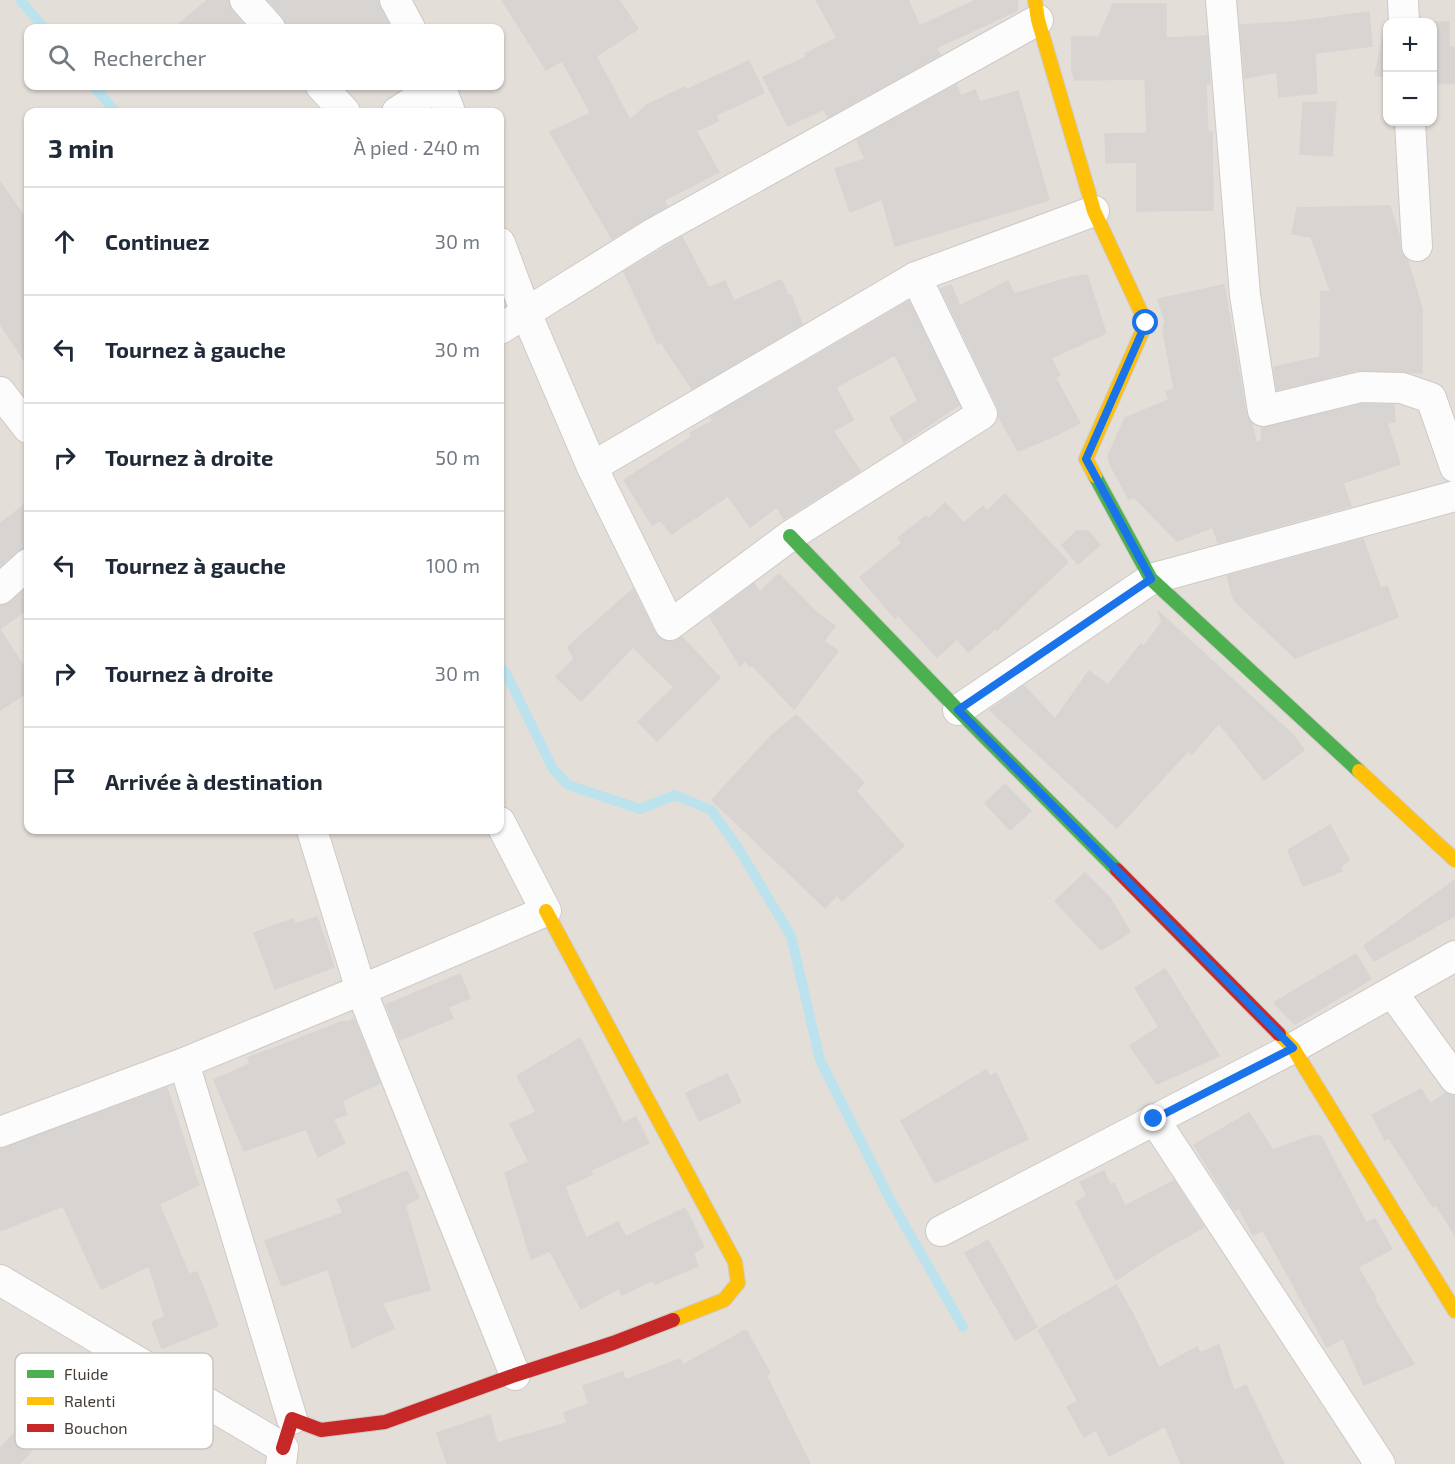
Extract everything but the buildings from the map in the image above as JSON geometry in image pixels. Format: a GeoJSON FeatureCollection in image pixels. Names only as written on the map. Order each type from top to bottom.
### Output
{"type":"FeatureCollection","features":[{"type":"Feature","properties":{"kind":"street"},"geometry":{"type":"LineString","coordinates":[[244,0],[266,24]]}},
{"type":"Feature","properties":{"kind":"street"},"geometry":{"type":"LineString","coordinates":[[395,0],[408,24]]}},
{"type":"Feature","properties":{"kind":"street"},"geometry":{"type":"LineString","coordinates":[[1221,0],[1245,295],[1263,411],[1361,387],[1402,388],[1431,399],[1455,467]]}},
{"type":"Feature","properties":{"kind":"street"},"geometry":{"type":"LineString","coordinates":[[1403,0],[1404,18]]}},
{"type":"Feature","properties":{"kind":"street"},"geometry":{"type":"LineString","coordinates":[[504,327],[654,233],[1036,10],[1094,211],[1146,323],[1086,459],[1151,579],[1455,860]]}},
{"type":"Feature","properties":{"kind":"street"},"geometry":{"type":"LineString","coordinates":[[325,90],[341,108]]}},
{"type":"Feature","properties":{"kind":"street"},"geometry":{"type":"LineString","coordinates":[[403,108],[432,90]]}},
{"type":"Feature","properties":{"kind":"street"},"geometry":{"type":"LineString","coordinates":[[440,90],[448,108]]}},
{"type":"Feature","properties":{"kind":"street"},"geometry":{"type":"LineString","coordinates":[[1410,126],[1417,246]]}},
{"type":"Feature","properties":{"kind":"street"},"geometry":{"type":"LineString","coordinates":[[592,467],[916,277],[1094,211]]}},
{"type":"Feature","properties":{"kind":"street"},"geometry":{"type":"LineString","coordinates":[[504,254],[526,313],[592,467],[669,625],[790,536],[982,414],[916,277]]}},
{"type":"Feature","properties":{"kind":"street"},"geometry":{"type":"LineString","coordinates":[[0,392],[24,423]]}},
{"type":"Feature","properties":{"kind":"street"},"geometry":{"type":"LineString","coordinates":[[958,710],[1151,579],[1455,496]]}},
{"type":"Feature","properties":{"kind":"street"},"geometry":{"type":"LineString","coordinates":[[790,536],[958,710],[1293,1048],[1455,1311]]}},
{"type":"Feature","properties":{"kind":"street"},"geometry":{"type":"LineString","coordinates":[[0,590],[24,568]]}},
{"type":"Feature","properties":{"kind":"street"},"geometry":{"type":"LineString","coordinates":[[292,1419],[321,1430],[385,1422],[515,1374],[613,1343],[724,1300],[738,1283],[735,1262],[504,830]]}},
{"type":"Feature","properties":{"kind":"street"},"geometry":{"type":"LineString","coordinates":[[313,834],[361,990],[515,1374]]}},
{"type":"Feature","properties":{"kind":"street"},"geometry":{"type":"LineString","coordinates":[[0,1132],[184,1063],[546,911]]}},
{"type":"Feature","properties":{"kind":"street"},"geometry":{"type":"LineString","coordinates":[[941,1231],[1293,1048],[1455,956]]}},
{"type":"Feature","properties":{"kind":"street"},"geometry":{"type":"LineString","coordinates":[[1392,992],[1455,1079]]}},
{"type":"Feature","properties":{"kind":"street"},"geometry":{"type":"LineString","coordinates":[[184,1063],[292,1419],[282,1456],[213,1413]]}},
{"type":"Feature","properties":{"kind":"street"},"geometry":{"type":"LineString","coordinates":[[1154,1119],[1380,1464]]}},
{"type":"Feature","properties":{"kind":"street"},"geometry":{"type":"LineString","coordinates":[[0,1280],[117,1353]]}},
{"type":"Feature","properties":{"kind":"shaded area"},"geometry":{"type":"Polygon","coordinates":[[[0,0],[1455,0],[1455,1464],[0,1464],[0,0]]]}},
{"type":"Feature","properties":{"kind":"waterway"},"geometry":{"type":"LineString","coordinates":[[20,0],[41,24]]}},
{"type":"Feature","properties":{"kind":"waterway"},"geometry":{"type":"LineString","coordinates":[[97,90],[112,108]]}},
{"type":"Feature","properties":{"kind":"waterway"},"geometry":{"type":"LineString","coordinates":[[504,671],[553,769],[568,785],[640,809],[675,795],[711,810],[740,851],[791,936],[820,1060],[892,1203],[963,1327]]}},
{"type":"Feature","properties":{"kind":"traffic: fast"},"geometry":{"type":"LineString","coordinates":[[1095,476],[1151,579],[1359,771]]}},
{"type":"Feature","properties":{"kind":"traffic: fast"},"geometry":{"type":"LineString","coordinates":[[790,536],[1117,870]]}},
{"type":"Feature","properties":{"kind":"traffic: slow"},"geometry":{"type":"LineString","coordinates":[[1035,0],[1038,20],[1094,211],[1146,323],[1086,459],[1095,476]]}},
{"type":"Feature","properties":{"kind":"traffic: slow"},"geometry":{"type":"LineString","coordinates":[[1359,771],[1455,860]]}},
{"type":"Feature","properties":{"kind":"traffic: slow"},"geometry":{"type":"LineString","coordinates":[[546,911],[735,1262],[738,1283],[724,1300],[673,1320]]}},
{"type":"Feature","properties":{"kind":"traffic: slow"},"geometry":{"type":"LineString","coordinates":[[1279,1034],[1293,1048],[1455,1311]]}},
{"type":"Feature","properties":{"kind":"traffic: jam"},"geometry":{"type":"LineString","coordinates":[[1117,870],[1279,1034]]}},
{"type":"Feature","properties":{"kind":"traffic: jam"},"geometry":{"type":"LineString","coordinates":[[283,1448],[292,1419],[321,1430],[385,1422],[673,1320]]}},
{"type":"Feature","properties":{"kind":"route"},"geometry":{"type":"LineString","coordinates":[[1146,323],[1086,459],[1151,579],[958,710],[1293,1048],[1154,1119]]}}]}
